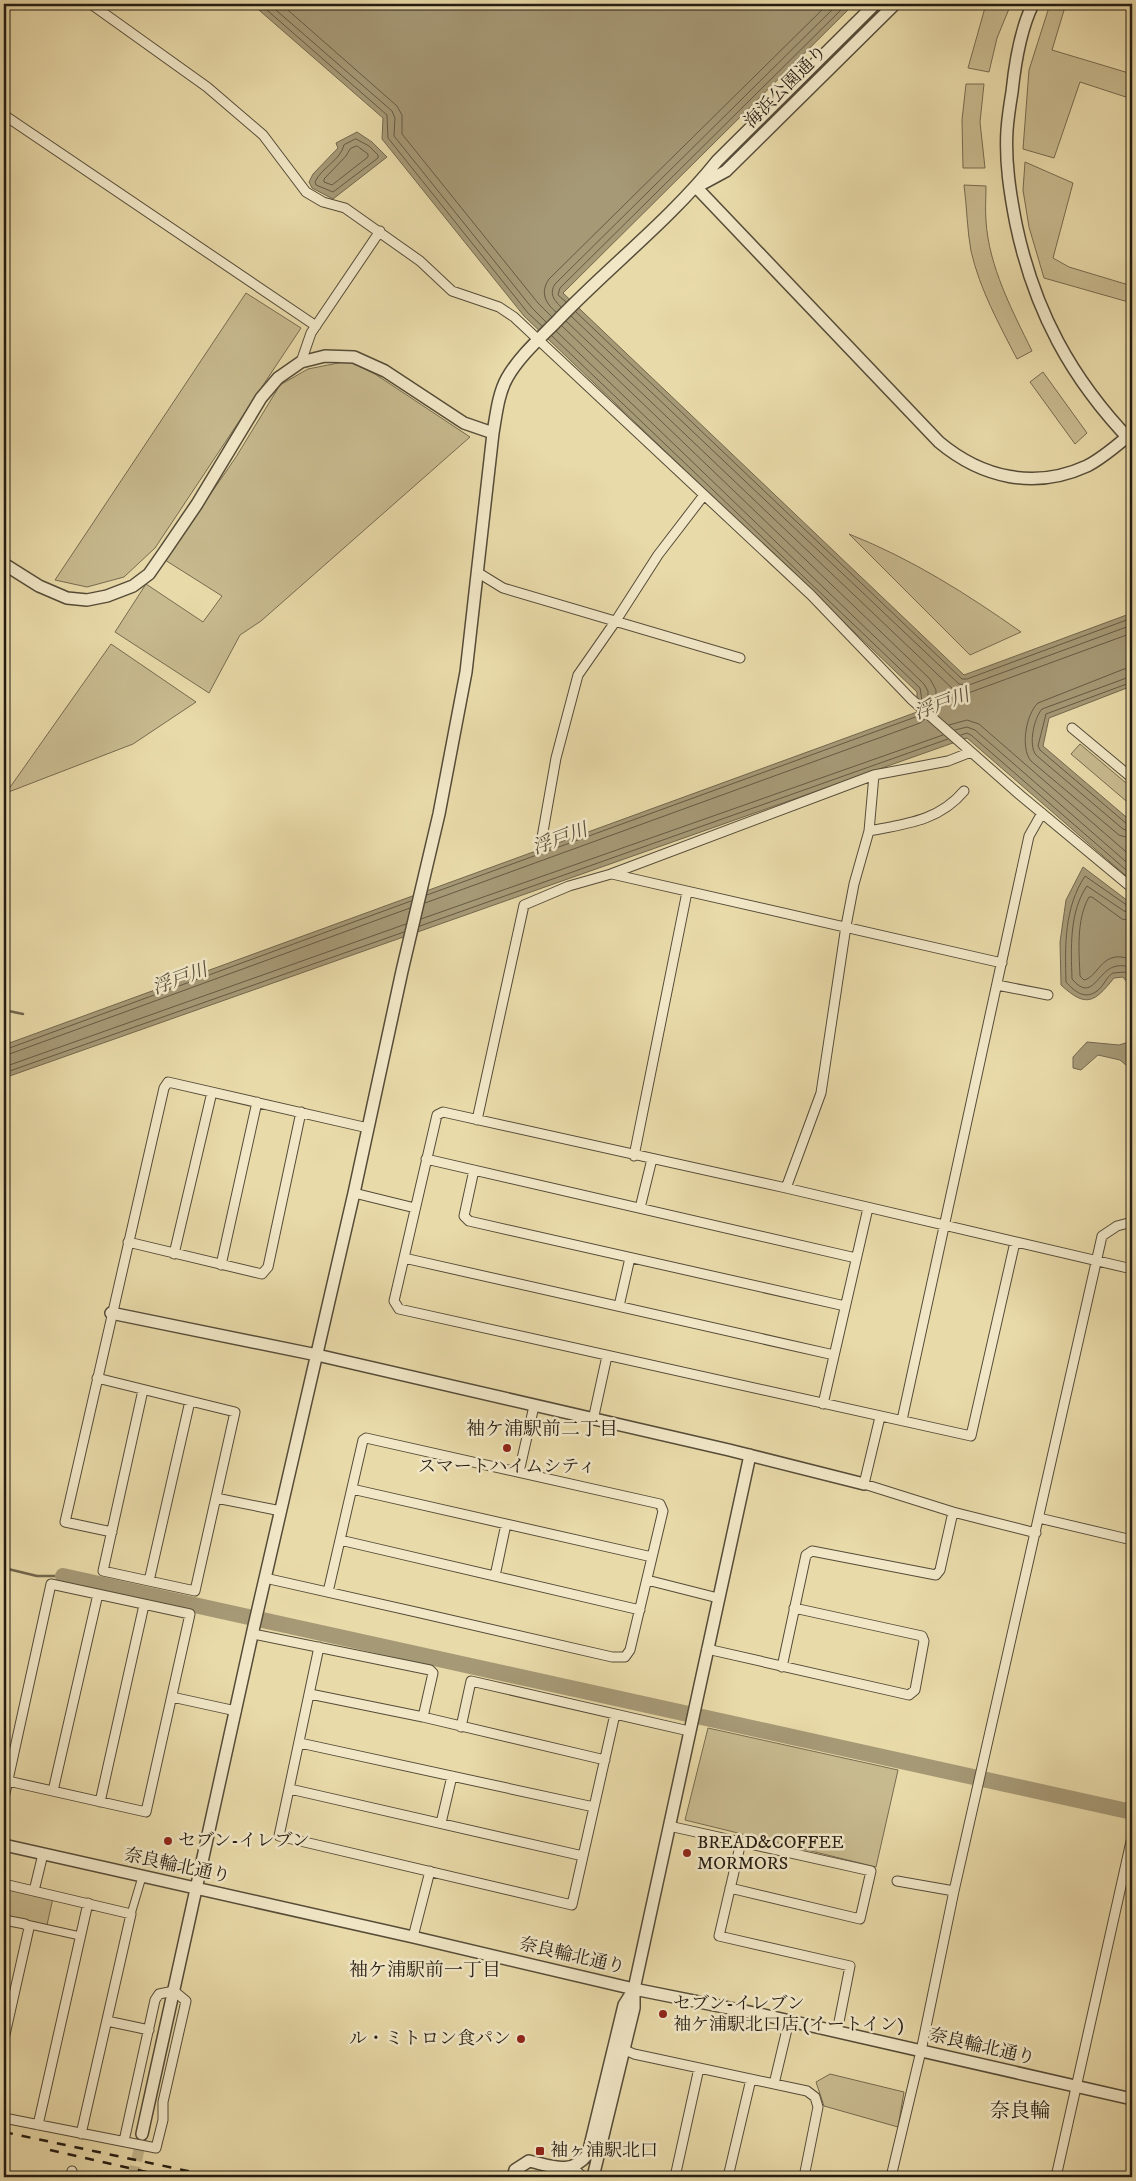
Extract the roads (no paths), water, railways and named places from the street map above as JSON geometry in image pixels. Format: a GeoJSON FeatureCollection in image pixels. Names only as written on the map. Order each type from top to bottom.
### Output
{"type":"FeatureCollection","features":[{"type":"Feature","properties":{"kind":"street"},"geometry":{"type":"LineString","coordinates":[[91,4],[207,87],[262,135],[306,192],[323,202],[345,208],[380,231],[420,261],[452,291],[500,306],[514,317],[811,595],[916,702],[971,752],[1132,888]]}},
{"type":"Feature","properties":{"kind":"street","name":"海浜公園通り"},"geometry":{"type":"LineString","coordinates":[[142,2134],[253,1630],[354,1194],[457,725],[466,672],[493,433],[498,405],[506,379],[538,341],[579,298],[696,187],[717,161],[875,4]]}},
{"type":"Feature","properties":{"kind":"street","name":"海浜公園通り"},"geometry":{"type":"LineString","coordinates":[[696,187],[726,171],[895,4]]}},
{"type":"Feature","properties":{"kind":"street"},"geometry":{"type":"LineString","coordinates":[[696,187],[939,442],[957,458],[976,468],[1006,476],[1052,478],[1088,466],[1130,439],[1082,381],[1056,342],[1035,292],[1022,253],[1008,186],[1007,130],[1015,66],[1033,4]]}},
{"type":"Feature","properties":{"kind":"street"},"geometry":{"type":"LineString","coordinates":[[4,115],[316,326]]}},
{"type":"Feature","properties":{"kind":"street"},"geometry":{"type":"LineString","coordinates":[[301,362],[311,333],[380,231]]}},
{"type":"Feature","properties":{"kind":"street"},"geometry":{"type":"LineString","coordinates":[[4,564],[39,586],[67,598],[87,600],[108,596],[133,586],[149,574],[197,504],[261,398],[278,378],[301,362],[325,356],[354,357],[385,371],[464,423],[493,433]]}},
{"type":"Feature","properties":{"kind":"street"},"geometry":{"type":"LineString","coordinates":[[541,843],[556,758],[578,675],[658,556],[704,495]]}},
{"type":"Feature","properties":{"kind":"street"},"geometry":{"type":"LineString","coordinates":[[477,572],[503,588],[740,658]]}},
{"type":"Feature","properties":{"kind":"street"},"geometry":{"type":"LineString","coordinates":[[1072,728],[1132,778]]}},
{"type":"Feature","properties":{"kind":"street"},"geometry":{"type":"LineString","coordinates":[[477,1120],[524,905],[569,886],[611,874],[874,775],[948,761],[971,752]]}},
{"type":"Feature","properties":{"kind":"street"},"geometry":{"type":"LineString","coordinates":[[786,1188],[821,1093],[846,926],[854,884],[869,831],[874,775]]}},
{"type":"Feature","properties":{"kind":"street"},"geometry":{"type":"LineString","coordinates":[[869,831],[909,824],[942,811],[953,804],[964,791]]}},
{"type":"Feature","properties":{"kind":"street"},"geometry":{"type":"LineString","coordinates":[[902,1420],[1029,836],[1042,813]]}},
{"type":"Feature","properties":{"kind":"street"},"geometry":{"type":"LineString","coordinates":[[611,874],[846,926],[1002,964]]}},
{"type":"Feature","properties":{"kind":"street"},"geometry":{"type":"LineString","coordinates":[[634,1156],[687,892]]}},
{"type":"Feature","properties":{"kind":"street"},"geometry":{"type":"LineString","coordinates":[[997,985],[1048,995]]}},
{"type":"Feature","properties":{"kind":"street"},"geometry":{"type":"LineString","coordinates":[[112,1532],[65,1522],[111,1313],[164,1088],[168,1082],[368,1128]]}},
{"type":"Feature","properties":{"kind":"street"},"geometry":{"type":"LineString","coordinates":[[174,1254],[212,1092]]}},
{"type":"Feature","properties":{"kind":"street"},"geometry":{"type":"LineString","coordinates":[[221,1265],[257,1102]]}},
{"type":"Feature","properties":{"kind":"street"},"geometry":{"type":"LineString","coordinates":[[128,1242],[262,1274],[268,1267],[301,1112]]}},
{"type":"Feature","properties":{"kind":"street"},"geometry":{"type":"LineString","coordinates":[[1015,1242],[971,1436],[399,1309],[394,1301],[437,1116],[443,1112],[634,1156],[786,1188],[1132,1269]]}},
{"type":"Feature","properties":{"kind":"street"},"geometry":{"type":"LineString","coordinates":[[426,1159],[856,1258]]}},
{"type":"Feature","properties":{"kind":"street"},"geometry":{"type":"LineString","coordinates":[[640,1208],[652,1159]]}},
{"type":"Feature","properties":{"kind":"street"},"geometry":{"type":"LineString","coordinates":[[474,1170],[464,1216],[469,1221],[845,1306]]}},
{"type":"Feature","properties":{"kind":"street"},"geometry":{"type":"LineString","coordinates":[[354,1194],[415,1208]]}},
{"type":"Feature","properties":{"kind":"street"},"geometry":{"type":"LineString","coordinates":[[823,1404],[868,1208]]}},
{"type":"Feature","properties":{"kind":"street"},"geometry":{"type":"LineString","coordinates":[[891,2177],[921,2051],[954,1892],[1102,1236],[1117,1226],[1132,1222]]}},
{"type":"Feature","properties":{"kind":"street"},"geometry":{"type":"LineString","coordinates":[[404,1258],[834,1355]]}},
{"type":"Feature","properties":{"kind":"street"},"geometry":{"type":"LineString","coordinates":[[619,1306],[630,1258]]}},
{"type":"Feature","properties":{"kind":"street"},"geometry":{"type":"LineString","coordinates":[[111,1313],[316,1355],[750,1455],[864,1484],[953,1512],[1036,1533]]}},
{"type":"Feature","properties":{"kind":"street"},"geometry":{"type":"LineString","coordinates":[[593,1420],[607,1356]]}},
{"type":"Feature","properties":{"kind":"street"},"geometry":{"type":"LineString","coordinates":[[97,1378],[235,1412],[194,1591],[103,1571],[143,1390]]}},
{"type":"Feature","properties":{"kind":"street"},"geometry":{"type":"LineString","coordinates":[[149,1581],[190,1401]]}},
{"type":"Feature","properties":{"kind":"street"},"geometry":{"type":"LineString","coordinates":[[519,1472],[534,1406]]}},
{"type":"Feature","properties":{"kind":"street"},"geometry":{"type":"LineString","coordinates":[[864,1484],[880,1417]]}},
{"type":"Feature","properties":{"kind":"street"},"geometry":{"type":"LineString","coordinates":[[265,1578],[612,1657],[625,1657],[630,1650],[663,1510],[660,1504],[366,1438],[363,1440],[328,1592]]}},
{"type":"Feature","properties":{"kind":"street"},"geometry":{"type":"LineString","coordinates":[[593,2177],[625,2050],[634,2008],[634,1989],[750,1455]]}},
{"type":"Feature","properties":{"kind":"street"},"geometry":{"type":"LineString","coordinates":[[352,1489],[652,1557]]}},
{"type":"Feature","properties":{"kind":"street"},"geometry":{"type":"LineString","coordinates":[[216,1498],[281,1511]]}},
{"type":"Feature","properties":{"kind":"street"},"geometry":{"type":"LineString","coordinates":[[782,1667],[806,1555],[812,1551],[936,1575],[940,1570],[953,1512]]}},
{"type":"Feature","properties":{"kind":"street"},"geometry":{"type":"LineString","coordinates":[[1039,1518],[1132,1540]]}},
{"type":"Feature","properties":{"kind":"street"},"geometry":{"type":"LineString","coordinates":[[495,1576],[506,1524]]}},
{"type":"Feature","properties":{"kind":"street"},"geometry":{"type":"LineString","coordinates":[[340,1540],[640,1610]]}},
{"type":"Feature","properties":{"kind":"street"},"geometry":{"type":"LineString","coordinates":[[647,1580],[718,1598]]}},
{"type":"Feature","properties":{"kind":"street"},"geometry":{"type":"LineString","coordinates":[[4,1798],[51,1584],[190,1614],[146,1812],[8,1781]]}},
{"type":"Feature","properties":{"kind":"street"},"geometry":{"type":"LineString","coordinates":[[53,1791],[98,1594]]}},
{"type":"Feature","properties":{"kind":"street"},"geometry":{"type":"LineString","coordinates":[[100,1802],[144,1604]]}},
{"type":"Feature","properties":{"kind":"street"},"geometry":{"type":"LineString","coordinates":[[707,1649],[909,1696],[915,1690],[924,1641],[922,1636],[794,1608]]}},
{"type":"Feature","properties":{"kind":"street"},"geometry":{"type":"LineString","coordinates":[[253,1630],[319,1648],[430,1670],[433,1673],[423,1718]]}},
{"type":"Feature","properties":{"kind":"street"},"geometry":{"type":"LineString","coordinates":[[319,1648],[279,1836],[572,1906],[615,1714]]}},
{"type":"Feature","properties":{"kind":"street"},"geometry":{"type":"LineString","coordinates":[[461,1727],[471,1681],[689,1731]]}},
{"type":"Feature","properties":{"kind":"street"},"geometry":{"type":"LineString","coordinates":[[310,1694],[605,1760]]}},
{"type":"Feature","properties":{"kind":"street"},"geometry":{"type":"LineString","coordinates":[[172,1697],[236,1711]]}},
{"type":"Feature","properties":{"kind":"street"},"geometry":{"type":"LineString","coordinates":[[300,1743],[594,1807]]}},
{"type":"Feature","properties":{"kind":"street"},"geometry":{"type":"LineString","coordinates":[[441,1823],[452,1776]]}},
{"type":"Feature","properties":{"kind":"street"},"geometry":{"type":"LineString","coordinates":[[290,1789],[584,1856]]}},
{"type":"Feature","properties":{"kind":"street"},"geometry":{"type":"LineString","coordinates":[[669,1826],[871,1871],[860,1919],[730,1888]]}},
{"type":"Feature","properties":{"kind":"street"},"geometry":{"type":"LineString","coordinates":[[1056,2177],[1130,1854],[1132,1837]]}},
{"type":"Feature","properties":{"kind":"street"},"geometry":{"type":"LineString","coordinates":[[741,1842],[719,1936],[850,1966],[837,2032]]}},
{"type":"Feature","properties":{"kind":"street","name":"奈良輪北通り"},"geometry":{"type":"LineString","coordinates":[[4,1845],[413,1936],[634,1989],[789,2021],[1132,2099]]}},
{"type":"Feature","properties":{"kind":"street"},"geometry":{"type":"LineString","coordinates":[[34,1891],[44,1854]]}},
{"type":"Feature","properties":{"kind":"street"},"geometry":{"type":"LineString","coordinates":[[413,1936],[430,1871]]}},
{"type":"Feature","properties":{"kind":"street"},"geometry":{"type":"LineString","coordinates":[[81,2134],[131,1914],[142,1877]]}},
{"type":"Feature","properties":{"kind":"street"},"geometry":{"type":"LineString","coordinates":[[897,1881],[954,1892]]}},
{"type":"Feature","properties":{"kind":"street"},"geometry":{"type":"LineString","coordinates":[[4,1884],[131,1914]]}},
{"type":"Feature","properties":{"kind":"street"},"geometry":{"type":"LineString","coordinates":[[38,2125],[88,1903]]}},
{"type":"Feature","properties":{"kind":"street"},"geometry":{"type":"LineString","coordinates":[[4,1920],[80,1936]]}},
{"type":"Feature","properties":{"kind":"street"},"geometry":{"type":"LineString","coordinates":[[4,2039],[29,1928],[25,1924]]}},
{"type":"Feature","properties":{"kind":"street"},"geometry":{"type":"LineString","coordinates":[[513,2177],[515,2170],[529,2161],[560,2168],[571,2167],[581,2163],[588,2154],[624,2005],[634,1989]]}},
{"type":"Feature","properties":{"kind":"street"},"geometry":{"type":"LineString","coordinates":[[4,2118],[156,2148],[163,2120],[163,2102],[186,2001],[174,1991],[159,1994],[156,2000],[124,2141]]}},
{"type":"Feature","properties":{"kind":"street"},"geometry":{"type":"LineString","coordinates":[[107,2021],[150,2030]]}},
{"type":"Feature","properties":{"kind":"street"},"geometry":{"type":"LineString","coordinates":[[774,2084],[789,2021]]}},
{"type":"Feature","properties":{"kind":"street"},"geometry":{"type":"LineString","coordinates":[[625,2050],[634,2054],[807,2091],[815,2098],[818,2107],[804,2177]]}},
{"type":"Feature","properties":{"kind":"street"},"geometry":{"type":"LineString","coordinates":[[675,2177],[699,2068]]}},
{"type":"Feature","properties":{"kind":"street"},"geometry":{"type":"LineString","coordinates":[[728,2177],[751,2079]]}},
{"type":"Feature","properties":{"kind":"street"},"geometry":{"type":"LineString","coordinates":[[571,2167],[584,2177]]}},
{"type":"Feature","properties":{"kind":"water","name":"浮戸川"},"geometry":{"type":"Polygon","coordinates":[[[252,4],[854,4],[563,293],[964,675],[1132,613],[1132,686],[1049,718],[1043,746],[1132,822],[1132,881],[967,738],[4,1078],[4,1045],[917,712],[917,692],[524,316],[382,139],[383,118],[252,4]]]}},
{"type":"Feature","properties":{"kind":"water"},"geometry":{"type":"Polygon","coordinates":[[[357,132],[372,142],[387,157],[333,199],[312,188],[309,182],[313,174],[338,148],[336,143],[357,132]]]}},
{"type":"Feature","properties":{"kind":"water"},"geometry":{"type":"Polygon","coordinates":[[[1083,867],[1132,904],[1132,989],[1123,977],[1114,978],[1101,993],[1089,999],[1077,997],[1061,985],[1060,942],[1066,900],[1083,867]]]}},
{"type":"Feature","properties":{"kind":"water"},"geometry":{"type":"Polygon","coordinates":[[[1132,1041],[1132,1070],[1120,1060],[1098,1055],[1081,1070],[1073,1068],[1073,1057],[1087,1042],[1119,1045],[1132,1041]]]}},
{"type":"Feature","properties":{"kind":"waterway"},"geometry":{"type":"LineString","coordinates":[[4,1010],[23,1014]]}},
{"type":"Feature","properties":{"kind":"waterway"},"geometry":{"type":"LineString","coordinates":[[4,1568],[37,1576],[63,1576]]}},
{"type":"Feature","properties":{"kind":"waterway"},"geometry":{"type":"LineString","coordinates":[[63,1576],[1132,1812]]}},
{"type":"Feature","properties":{"kind":"tunnel"},"geometry":{"type":"LineString","coordinates":[[133,2177],[142,2136]]}},
{"type":"Feature","properties":{"kind":"railway"},"geometry":{"type":"LineString","coordinates":[[4,2132],[216,2177]]}},
{"type":"Feature","properties":{"kind":"railway"},"geometry":{"type":"LineString","coordinates":[[50,2150],[169,2177]]}},
{"type":"Feature","properties":{"kind":"place","name":"スマートハイムシティ"},"geometry":{"type":"Point","coordinates":[507,1448]}},
{"type":"Feature","properties":{"kind":"place","name":"セブン-イレブン"},"geometry":{"type":"Point","coordinates":[168,1841]}},
{"type":"Feature","properties":{"kind":"place","name":"BREAD&COFFEE MORMORS"},"geometry":{"type":"Point","coordinates":[687,1853]}},
{"type":"Feature","properties":{"kind":"place","name":"セブン-イレブン 袖ケ浦駅北口店 (イートイン)"},"geometry":{"type":"Point","coordinates":[663,2014]}},
{"type":"Feature","properties":{"kind":"place","name":"ル・ミトロン食パン"},"geometry":{"type":"Point","coordinates":[521,2039]}},
{"type":"Feature","properties":{"kind":"place","name":"袖ヶ浦駅北口"},"geometry":{"type":"Point","coordinates":[540,2151]}},
{"type":"Feature","properties":{"kind":"district","name":"袖ケ浦駅前二丁目"},"geometry":{"type":"Point","coordinates":[542,1429]}},
{"type":"Feature","properties":{"kind":"district","name":"袖ケ浦駅前一丁目"},"geometry":{"type":"Point","coordinates":[425,1970]}},
{"type":"Feature","properties":{"kind":"district","name":"奈良輪"},"geometry":{"type":"Point","coordinates":[1020,2111]}}]}
